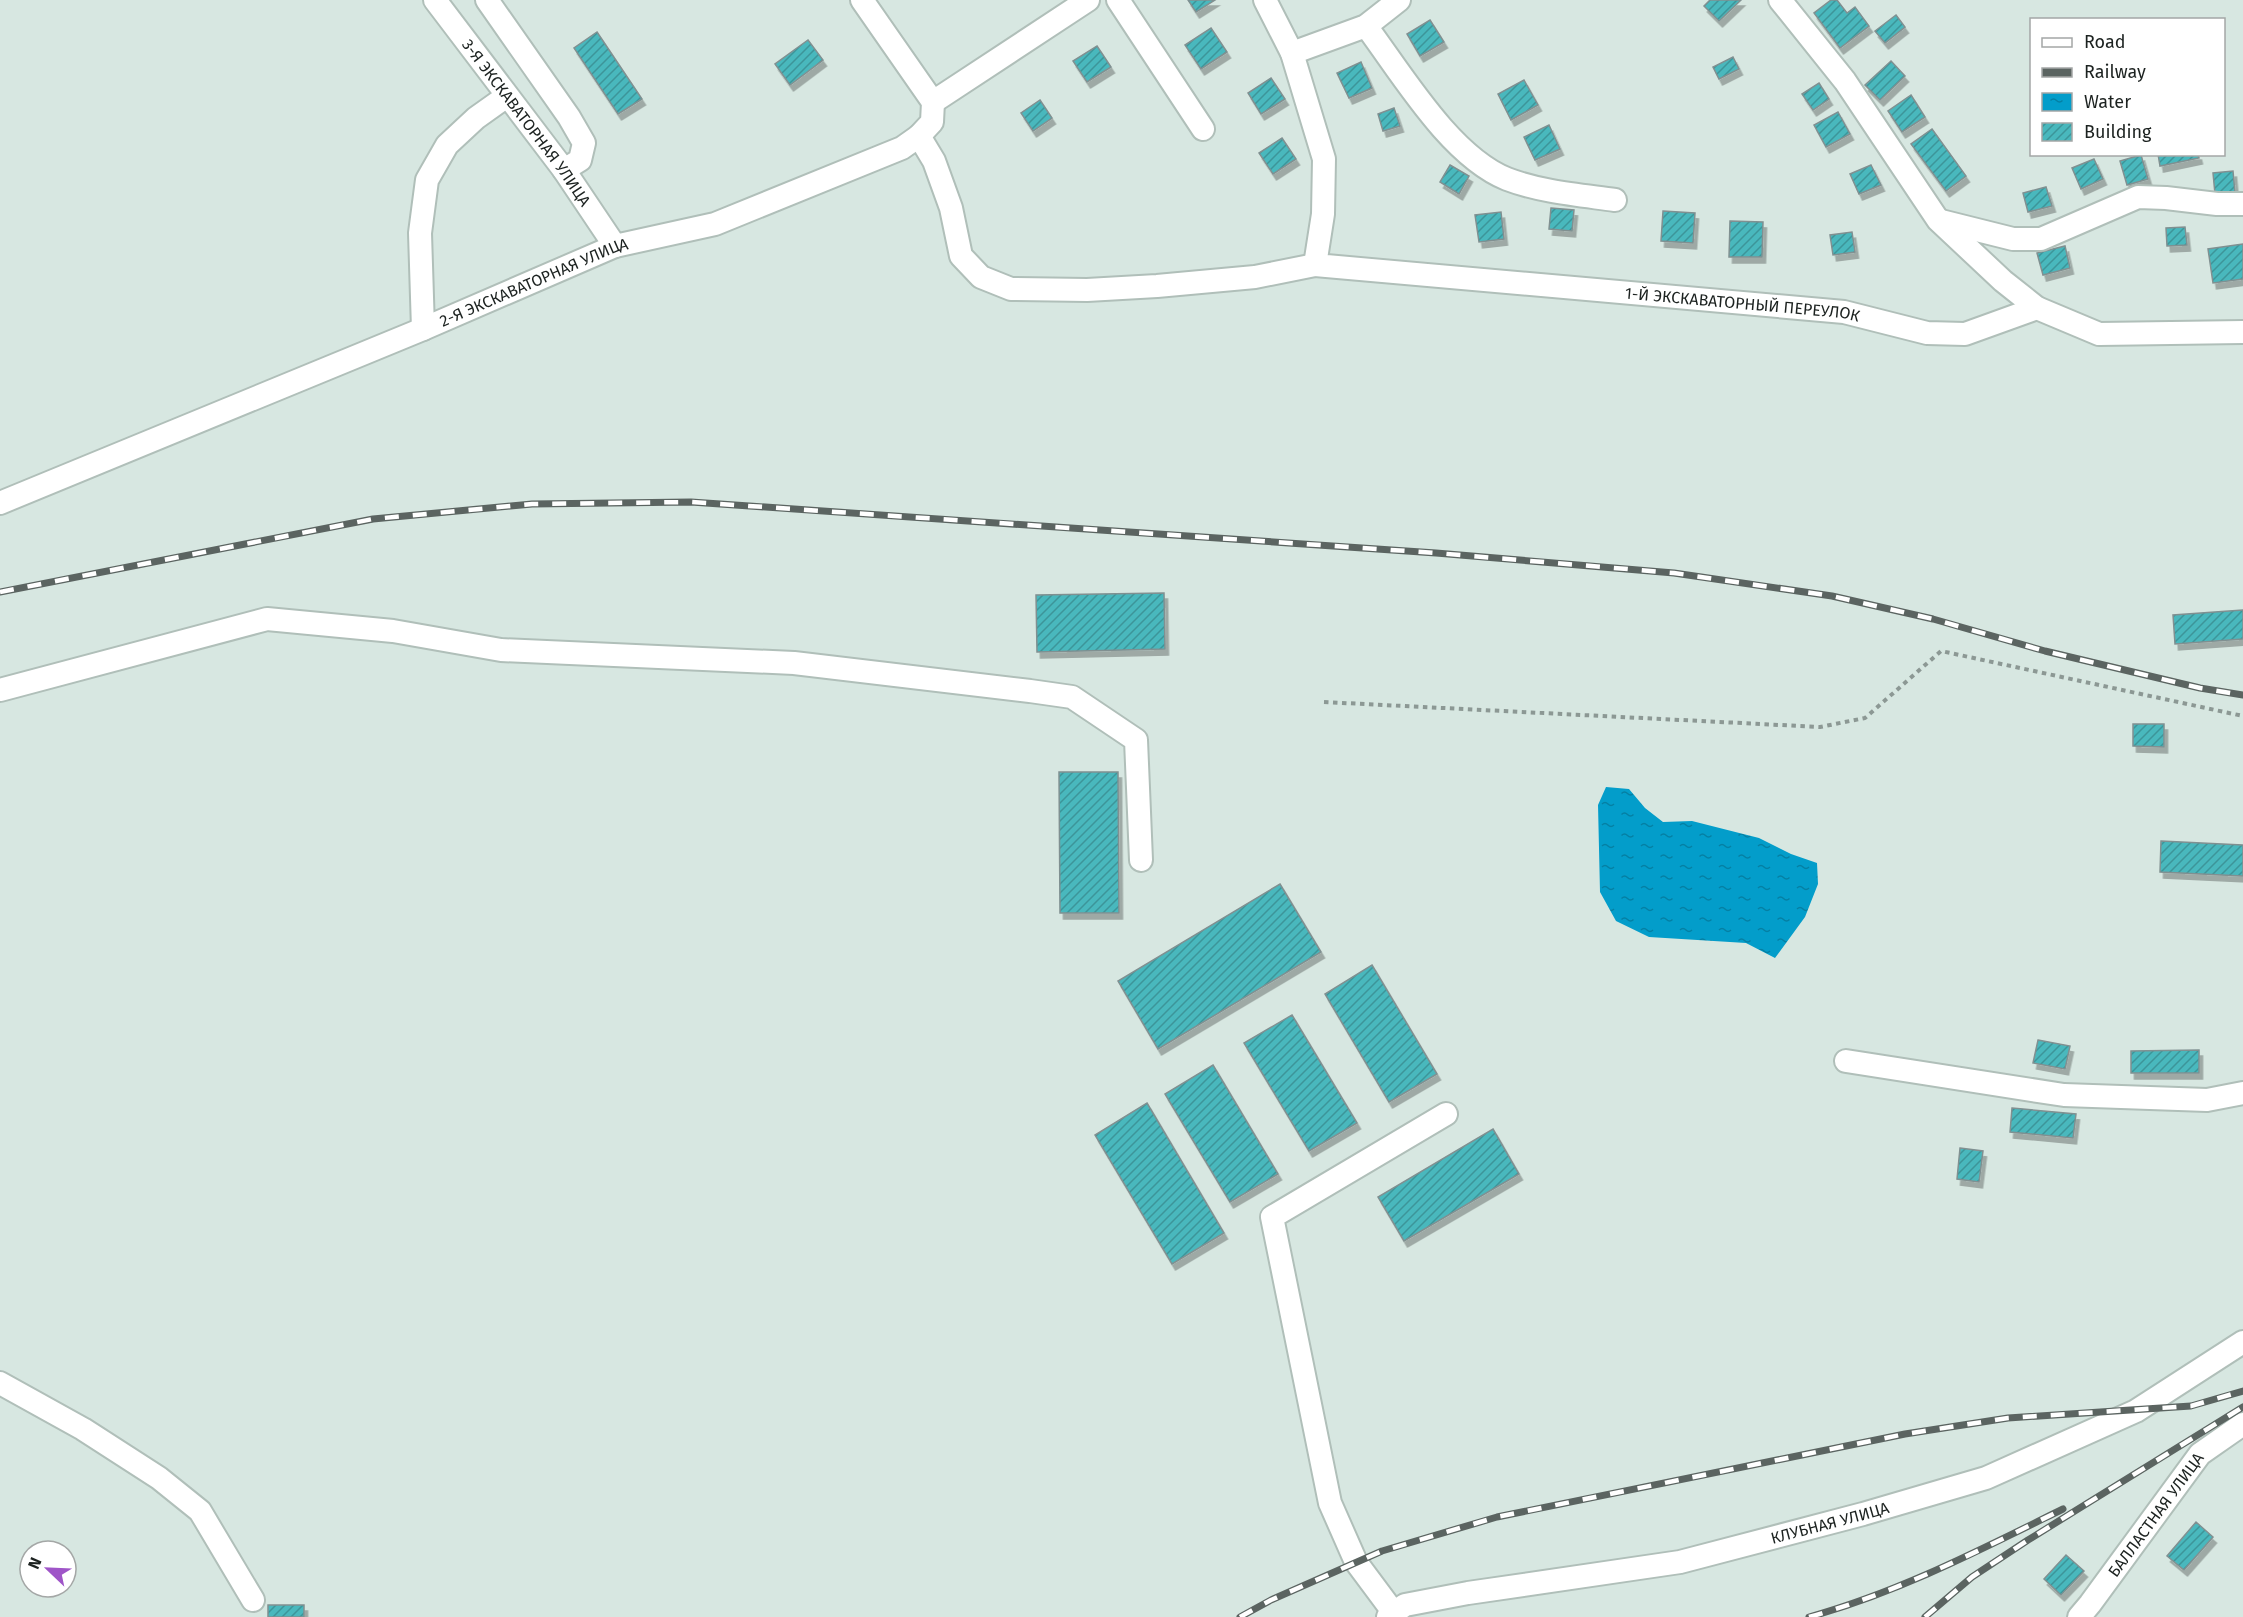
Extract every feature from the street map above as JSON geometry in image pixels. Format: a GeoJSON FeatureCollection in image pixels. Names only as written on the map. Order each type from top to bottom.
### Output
{"type":"FeatureCollection","features":[{"type":"Feature","properties":{"kind":"street","name":"3-Я ЭКСКАВАТОРНАЯ УЛИЦА"},"geometry":{"type":"LineString","coordinates":[[435,0],[564,170],[615,246]]}},
{"type":"Feature","properties":{"kind":"street"},"geometry":{"type":"LineString","coordinates":[[487,0],[584,142],[580,160],[564,170]]}},
{"type":"Feature","properties":{"kind":"street"},"geometry":{"type":"LineString","coordinates":[[862,0],[933,102],[932,122],[919,136]]}},
{"type":"Feature","properties":{"kind":"street"},"geometry":{"type":"LineString","coordinates":[[933,102],[1088,0]]}},
{"type":"Feature","properties":{"kind":"street"},"geometry":{"type":"LineString","coordinates":[[1118,0],[1203,129]]}},
{"type":"Feature","properties":{"kind":"street"},"geometry":{"type":"LineString","coordinates":[[1265,0],[1292,53],[1324,159],[1323,214],[1315,265]]}},
{"type":"Feature","properties":{"kind":"street"},"geometry":{"type":"LineString","coordinates":[[1292,53],[1366,26],[1399,0]]}},
{"type":"Feature","properties":{"kind":"street"},"geometry":{"type":"LineString","coordinates":[[1779,0],[1845,81],[1938,220],[2003,281],[2037,308],[2099,334],[2243,332]]}},
{"type":"Feature","properties":{"kind":"street"},"geometry":{"type":"LineString","coordinates":[[1366,26],[1443,129],[1476,159],[1505,178],[1541,189],[1615,200]]}},
{"type":"Feature","properties":{"kind":"street"},"geometry":{"type":"LineString","coordinates":[[423,329],[420,233],[427,180],[447,145],[476,118],[507,96]]}},
{"type":"Feature","properties":{"kind":"street","name":"1-Й ЭКСКАВАТОРНЫЙ ПЕРЕУЛОК"},"geometry":{"type":"LineString","coordinates":[[919,136],[934,161],[951,208],[962,256],[981,277],[1011,289],[1087,290],[1156,286],[1255,277],[1315,265],[1844,312],[1927,333],[1965,334],[2037,308]]}},
{"type":"Feature","properties":{"kind":"street","name":"2-Я ЭКСКАВАТОРНАЯ УЛИЦА"},"geometry":{"type":"LineString","coordinates":[[0,503],[423,329],[615,246],[714,224],[902,148],[919,136]]}},
{"type":"Feature","properties":{"kind":"street"},"geometry":{"type":"LineString","coordinates":[[1938,220],[2013,238],[2041,238],[2138,197],[2243,204]]}},
{"type":"Feature","properties":{"kind":"street"},"geometry":{"type":"LineString","coordinates":[[0,690],[267,619],[393,631],[501,650],[794,663],[1072,697],[1136,740],[1141,860]]}},
{"type":"Feature","properties":{"kind":"street"},"geometry":{"type":"LineString","coordinates":[[1846,1061],[2064,1095],[2207,1100],[2243,1094]]}},
{"type":"Feature","properties":{"kind":"street"},"geometry":{"type":"LineString","coordinates":[[1391,1615],[1356,1562],[1330,1503],[1272,1217],[1446,1114]]}},
{"type":"Feature","properties":{"kind":"street","name":"КЛУБНАЯ УЛИЦА"},"geometry":{"type":"LineString","coordinates":[[1391,1615],[1405,1605],[1468,1593],[1680,1562],[1863,1514],[1986,1478],[2136,1411],[2243,1342]]}},
{"type":"Feature","properties":{"kind":"street"},"geometry":{"type":"LineString","coordinates":[[0,1383],[84,1429],[159,1478],[200,1511],[253,1600]]}},
{"type":"Feature","properties":{"kind":"street","name":"БАЛЛАСТНАЯ УЛИЦА"},"geometry":{"type":"LineString","coordinates":[[2079,1617],[2200,1454],[2243,1424]]}},
{"type":"Feature","properties":{"kind":"path"},"geometry":{"type":"LineString","coordinates":[[1324,702],[1820,727],[1865,718],[1941,651],[2243,716]]}},
{"type":"Feature","properties":{"kind":"water"},"geometry":{"type":"Polygon","coordinates":[[[1606,787],[1629,789],[1645,808],[1663,822],[1692,821],[1759,838],[1791,854],[1817,863],[1818,884],[1805,917],[1775,958],[1746,943],[1649,937],[1616,921],[1600,892],[1598,805],[1606,787]]]}},
{"type":"Feature","properties":{"kind":"building"},"geometry":{"type":"Polygon","coordinates":[[[1188,0],[1215,0],[1196,12],[1188,0]]]}},
{"type":"Feature","properties":{"kind":"building"},"geometry":{"type":"Polygon","coordinates":[[[1710,0],[1741,0],[1719,21],[1704,6],[1710,0]]]}},
{"type":"Feature","properties":{"kind":"building"},"geometry":{"type":"Polygon","coordinates":[[[1831,0],[1837,0],[1847,13],[1855,7],[1869,26],[1840,48],[1814,13],[1831,0]]]}},
{"type":"Feature","properties":{"kind":"building"},"geometry":{"type":"Polygon","coordinates":[[[1896,15],[1905,27],[1885,43],[1875,31],[1896,15]]]}},
{"type":"Feature","properties":{"kind":"building"},"geometry":{"type":"Polygon","coordinates":[[[1430,20],[1444,42],[1420,56],[1407,34],[1430,20]]]}},
{"type":"Feature","properties":{"kind":"building"},"geometry":{"type":"Polygon","coordinates":[[[1211,28],[1227,52],[1201,69],[1185,45],[1211,28]]]}},
{"type":"Feature","properties":{"kind":"building"},"geometry":{"type":"Polygon","coordinates":[[[597,32],[642,99],[618,114],[574,48],[597,32]]]}},
{"type":"Feature","properties":{"kind":"building"},"geometry":{"type":"Polygon","coordinates":[[[808,40],[823,60],[790,85],[775,64],[808,40]]]}},
{"type":"Feature","properties":{"kind":"building"},"geometry":{"type":"Polygon","coordinates":[[[1097,46],[1111,67],[1087,82],[1073,61],[1097,46]]]}},
{"type":"Feature","properties":{"kind":"building"},"geometry":{"type":"Polygon","coordinates":[[[1733,57],[1739,69],[1719,79],[1713,67],[1733,57]]]}},
{"type":"Feature","properties":{"kind":"building"},"geometry":{"type":"Polygon","coordinates":[[[1891,61],[1905,76],[1880,100],[1865,85],[1891,61]]]}},
{"type":"Feature","properties":{"kind":"building"},"geometry":{"type":"Polygon","coordinates":[[[1361,62],[1372,88],[1349,98],[1337,73],[1361,62]]]}},
{"type":"Feature","properties":{"kind":"building"},"geometry":{"type":"Polygon","coordinates":[[[1271,78],[1285,99],[1261,114],[1248,93],[1271,78]]]}},
{"type":"Feature","properties":{"kind":"building"},"geometry":{"type":"Polygon","coordinates":[[[1524,80],[1538,105],[1511,120],[1498,94],[1524,80]]]}},
{"type":"Feature","properties":{"kind":"building"},"geometry":{"type":"Polygon","coordinates":[[[1819,83],[1829,99],[1813,110],[1802,94],[1819,83]]]}},
{"type":"Feature","properties":{"kind":"building"},"geometry":{"type":"Polygon","coordinates":[[[1911,95],[1925,117],[1902,132],[1888,111],[1911,95]]]}},
{"type":"Feature","properties":{"kind":"building"},"geometry":{"type":"Polygon","coordinates":[[[1040,100],[1052,118],[1033,131],[1021,113],[1040,100]]]}},
{"type":"Feature","properties":{"kind":"building"},"geometry":{"type":"Polygon","coordinates":[[[1394,108],[1400,126],[1383,131],[1378,114],[1394,108]]]}},
{"type":"Feature","properties":{"kind":"building"},"geometry":{"type":"Polygon","coordinates":[[[1838,112],[1850,134],[1826,147],[1814,125],[1838,112]]]}},
{"type":"Feature","properties":{"kind":"building"},"geometry":{"type":"Polygon","coordinates":[[[1549,125],[1560,149],[1535,160],[1524,137],[1549,125]]]}},
{"type":"Feature","properties":{"kind":"building"},"geometry":{"type":"Polygon","coordinates":[[[1932,129],[1966,176],[1946,191],[1911,144],[1932,129]]]}},
{"type":"Feature","properties":{"kind":"building"},"geometry":{"type":"Polygon","coordinates":[[[1282,138],[1296,159],[1273,174],[1259,153],[1282,138]]]}},
{"type":"Feature","properties":{"kind":"building"},"geometry":{"type":"Polygon","coordinates":[[[2141,156],[2148,179],[2127,185],[2120,161],[2141,156]]]}},
{"type":"Feature","properties":{"kind":"building"},"geometry":{"type":"Polygon","coordinates":[[[2158,156],[2198,156],[2199,158],[2160,166],[2158,156]]]}},
{"type":"Feature","properties":{"kind":"building"},"geometry":{"type":"Polygon","coordinates":[[[2094,159],[2103,179],[2081,189],[2072,168],[2094,159]]]}},
{"type":"Feature","properties":{"kind":"building"},"geometry":{"type":"Polygon","coordinates":[[[1450,165],[1469,176],[1459,194],[1440,182],[1450,165]]]}},
{"type":"Feature","properties":{"kind":"building"},"geometry":{"type":"Polygon","coordinates":[[[1871,165],[1881,185],[1859,194],[1850,174],[1871,165]]]}},
{"type":"Feature","properties":{"kind":"building"},"geometry":{"type":"Polygon","coordinates":[[[2233,171],[2235,193],[2215,194],[2213,173],[2233,171]]]}},
{"type":"Feature","properties":{"kind":"building"},"geometry":{"type":"Polygon","coordinates":[[[2046,187],[2052,206],[2028,212],[2023,193],[2046,187]]]}},
{"type":"Feature","properties":{"kind":"building"},"geometry":{"type":"Polygon","coordinates":[[[1551,208],[1574,210],[1572,231],[1549,229],[1551,208]]]}},
{"type":"Feature","properties":{"kind":"building"},"geometry":{"type":"Polygon","coordinates":[[[1663,211],[1695,213],[1693,243],[1661,241],[1663,211]]]}},
{"type":"Feature","properties":{"kind":"building"},"geometry":{"type":"Polygon","coordinates":[[[1501,212],[1504,239],[1479,242],[1475,215],[1501,212]]]}},
{"type":"Feature","properties":{"kind":"building"},"geometry":{"type":"Polygon","coordinates":[[[1730,221],[1763,222],[1762,257],[1729,257],[1730,221]]]}},
{"type":"Feature","properties":{"kind":"building"},"geometry":{"type":"Polygon","coordinates":[[[2185,227],[2187,245],[2167,246],[2166,228],[2185,227]]]}},
{"type":"Feature","properties":{"kind":"building"},"geometry":{"type":"Polygon","coordinates":[[[1852,232],[1855,252],[1833,255],[1830,235],[1852,232]]]}},
{"type":"Feature","properties":{"kind":"building"},"geometry":{"type":"Polygon","coordinates":[[[2243,244],[2243,279],[2213,283],[2208,249],[2243,244]]]}},
{"type":"Feature","properties":{"kind":"building"},"geometry":{"type":"Polygon","coordinates":[[[2065,246],[2070,268],[2043,275],[2037,253],[2065,246]]]}},
{"type":"Feature","properties":{"kind":"building"},"geometry":{"type":"Polygon","coordinates":[[[1164,593],[1165,649],[1037,652],[1036,595],[1164,593]]]}},
{"type":"Feature","properties":{"kind":"building"},"geometry":{"type":"Polygon","coordinates":[[[2243,610],[2243,639],[2175,644],[2173,615],[2243,610]]]}},
{"type":"Feature","properties":{"kind":"building"},"geometry":{"type":"Polygon","coordinates":[[[2133,724],[2164,724],[2164,747],[2133,746],[2133,724]]]}},
{"type":"Feature","properties":{"kind":"building"},"geometry":{"type":"Polygon","coordinates":[[[1059,772],[1118,772],[1119,913],[1060,913],[1059,772]]]}},
{"type":"Feature","properties":{"kind":"building"},"geometry":{"type":"Polygon","coordinates":[[[2161,841],[2243,845],[2243,876],[2160,872],[2161,841]]]}},
{"type":"Feature","properties":{"kind":"building"},"geometry":{"type":"Polygon","coordinates":[[[1280,884],[1321,952],[1158,1049],[1118,981],[1280,884]]]}},
{"type":"Feature","properties":{"kind":"building"},"geometry":{"type":"Polygon","coordinates":[[[1372,965],[1437,1074],[1389,1102],[1325,994],[1372,965]]]}},
{"type":"Feature","properties":{"kind":"building"},"geometry":{"type":"Polygon","coordinates":[[[1292,1015],[1357,1123],[1309,1151],[1244,1043],[1292,1015]]]}},
{"type":"Feature","properties":{"kind":"building"},"geometry":{"type":"Polygon","coordinates":[[[2038,1040],[2070,1046],[2065,1069],[2033,1063],[2038,1040]]]}},
{"type":"Feature","properties":{"kind":"building"},"geometry":{"type":"Polygon","coordinates":[[[2199,1050],[2199,1073],[2131,1073],[2131,1051],[2199,1050]]]}},
{"type":"Feature","properties":{"kind":"building"},"geometry":{"type":"Polygon","coordinates":[[[1213,1065],[1278,1174],[1230,1202],[1165,1094],[1213,1065]]]}},
{"type":"Feature","properties":{"kind":"building"},"geometry":{"type":"Polygon","coordinates":[[[1147,1103],[1224,1233],[1172,1264],[1095,1135],[1147,1103]]]}},
{"type":"Feature","properties":{"kind":"building"},"geometry":{"type":"Polygon","coordinates":[[[2012,1108],[2076,1114],[2073,1138],[2010,1132],[2012,1108]]]}},
{"type":"Feature","properties":{"kind":"building"},"geometry":{"type":"Polygon","coordinates":[[[1493,1129],[1519,1174],[1404,1241],[1378,1197],[1493,1129]]]}},
{"type":"Feature","properties":{"kind":"building"},"geometry":{"type":"Polygon","coordinates":[[[1960,1148],[1983,1151],[1979,1182],[1957,1179],[1960,1148]]]}},
{"type":"Feature","properties":{"kind":"building"},"geometry":{"type":"Polygon","coordinates":[[[2196,1522],[2213,1537],[2184,1570],[2167,1556],[2196,1522]]]}},
{"type":"Feature","properties":{"kind":"building"},"geometry":{"type":"Polygon","coordinates":[[[2066,1555],[2084,1571],[2061,1595],[2044,1579],[2066,1555]]]}},
{"type":"Feature","properties":{"kind":"building"},"geometry":{"type":"Polygon","coordinates":[[[268,1605],[304,1605],[304,1617],[268,1617],[268,1605]]]}},
{"type":"Feature","properties":{"kind":"railway"},"geometry":{"type":"LineString","coordinates":[[0,592],[373,519],[532,504],[691,502],[1436,553],[1674,573],[1832,596],[1933,619],[2045,651],[2200,688],[2243,695]]}},
{"type":"Feature","properties":{"kind":"railway"},"geometry":{"type":"LineString","coordinates":[[1240,1617],[1271,1600],[1382,1551],[1497,1517],[1905,1434],[2008,1418],[2191,1406],[2243,1391]]}},
{"type":"Feature","properties":{"kind":"railway"},"geometry":{"type":"LineString","coordinates":[[1925,1617],[1972,1577],[2028,1540],[2243,1407]]}},
{"type":"Feature","properties":{"kind":"railway"},"geometry":{"type":"LineString","coordinates":[[1809,1617],[1907,1583],[2063,1509]]}}]}
